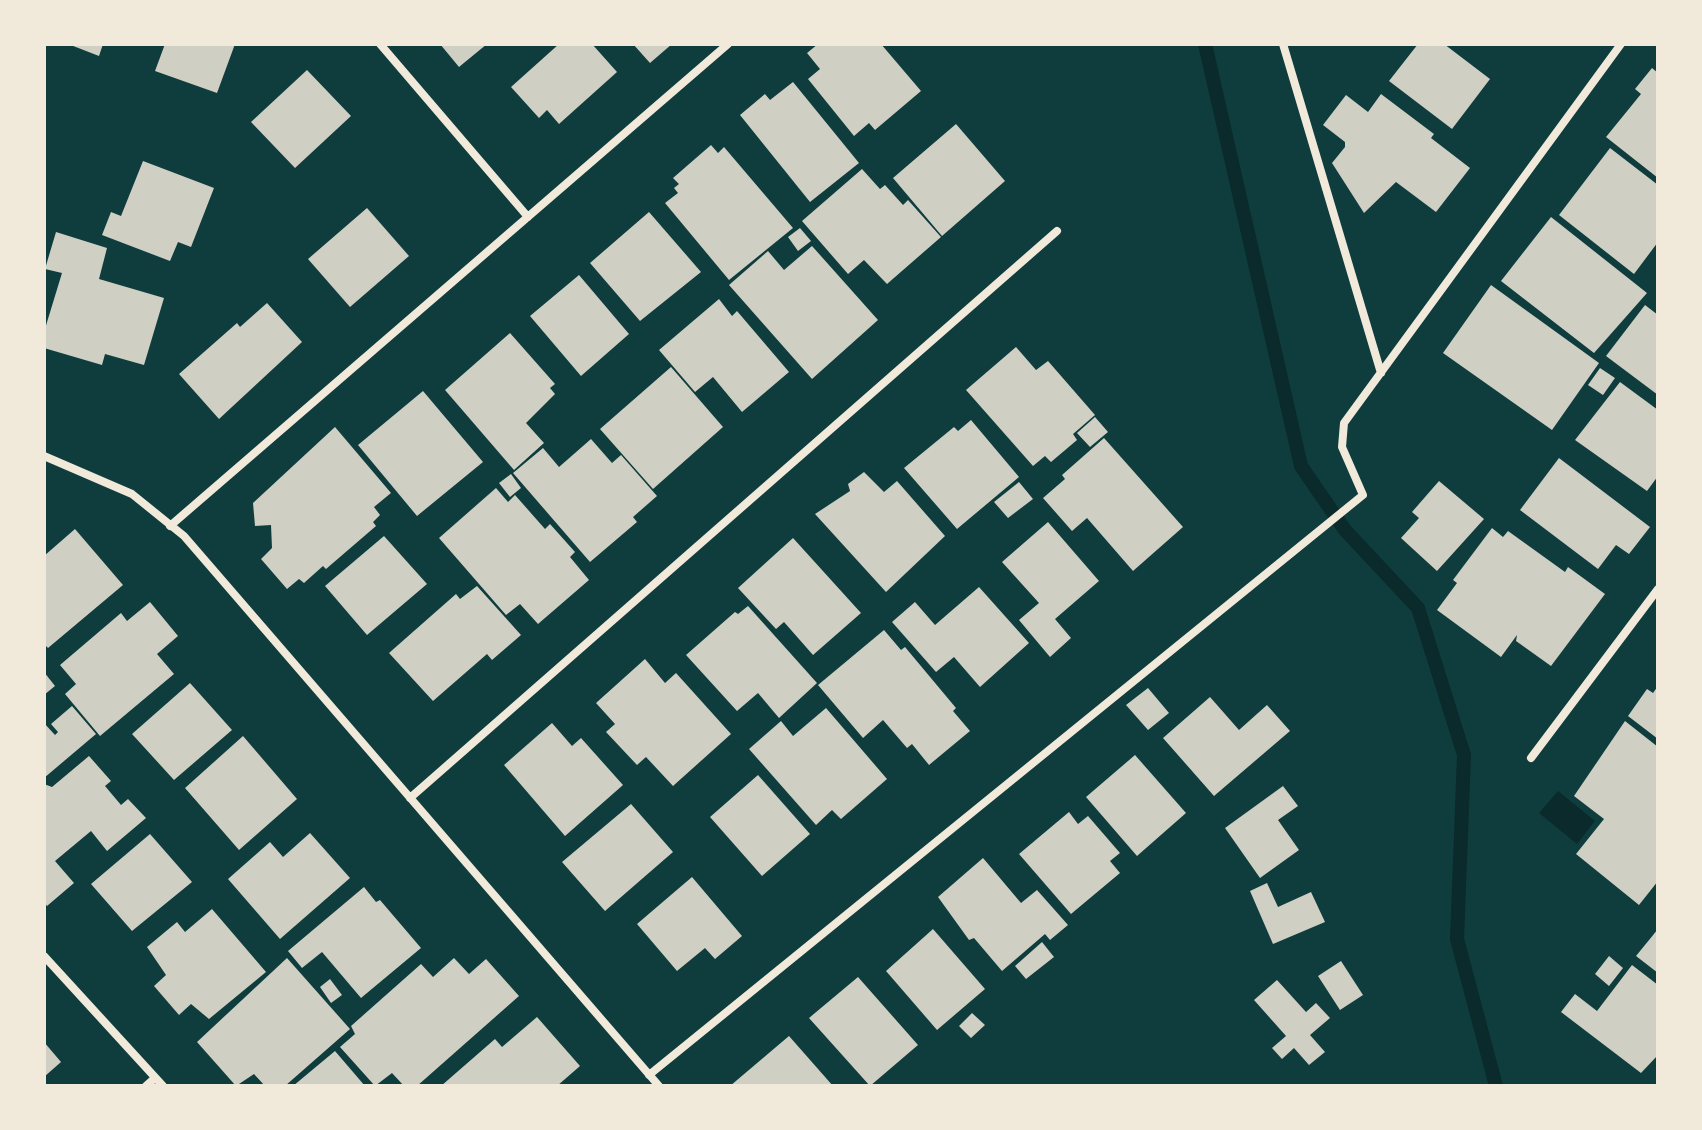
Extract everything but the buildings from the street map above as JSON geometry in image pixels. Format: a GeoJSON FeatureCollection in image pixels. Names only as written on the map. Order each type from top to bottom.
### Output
{"type":"FeatureCollection","features":[{"type":"Feature","properties":{"kind":"street"},"geometry":{"type":"LineString","coordinates":[[380,44],[528,217]]}},
{"type":"Feature","properties":{"kind":"street"},"geometry":{"type":"LineString","coordinates":[[170,526],[728,44]]}},
{"type":"Feature","properties":{"kind":"street"},"geometry":{"type":"LineString","coordinates":[[1283,44],[1381,373]]}},
{"type":"Feature","properties":{"kind":"street"},"geometry":{"type":"LineString","coordinates":[[649,1075],[1363,495],[1342,447],[1344,423],[1621,44]]}},
{"type":"Feature","properties":{"kind":"street"},"geometry":{"type":"LineString","coordinates":[[410,798],[1057,231]]}},
{"type":"Feature","properties":{"kind":"street"},"geometry":{"type":"LineString","coordinates":[[44,456],[132,494],[184,536],[659,1086]]}},
{"type":"Feature","properties":{"kind":"street"},"geometry":{"type":"LineString","coordinates":[[1531,758],[1658,589]]}},
{"type":"Feature","properties":{"kind":"street"},"geometry":{"type":"LineString","coordinates":[[44,956],[163,1086]]}},
{"type":"Feature","properties":{"kind":"street"},"geometry":{"type":"LineString","coordinates":[[146,1086],[155,1078]]}},
{"type":"Feature","properties":{"kind":"water"},"geometry":{"type":"Polygon","coordinates":[[[1558,791],[1595,821],[1577,844],[1539,813],[1558,791]]]}},
{"type":"Feature","properties":{"kind":"waterway"},"geometry":{"type":"LineString","coordinates":[[1205,44],[1301,466],[1345,530],[1418,608],[1464,755],[1457,939],[1496,1086]]}}]}
